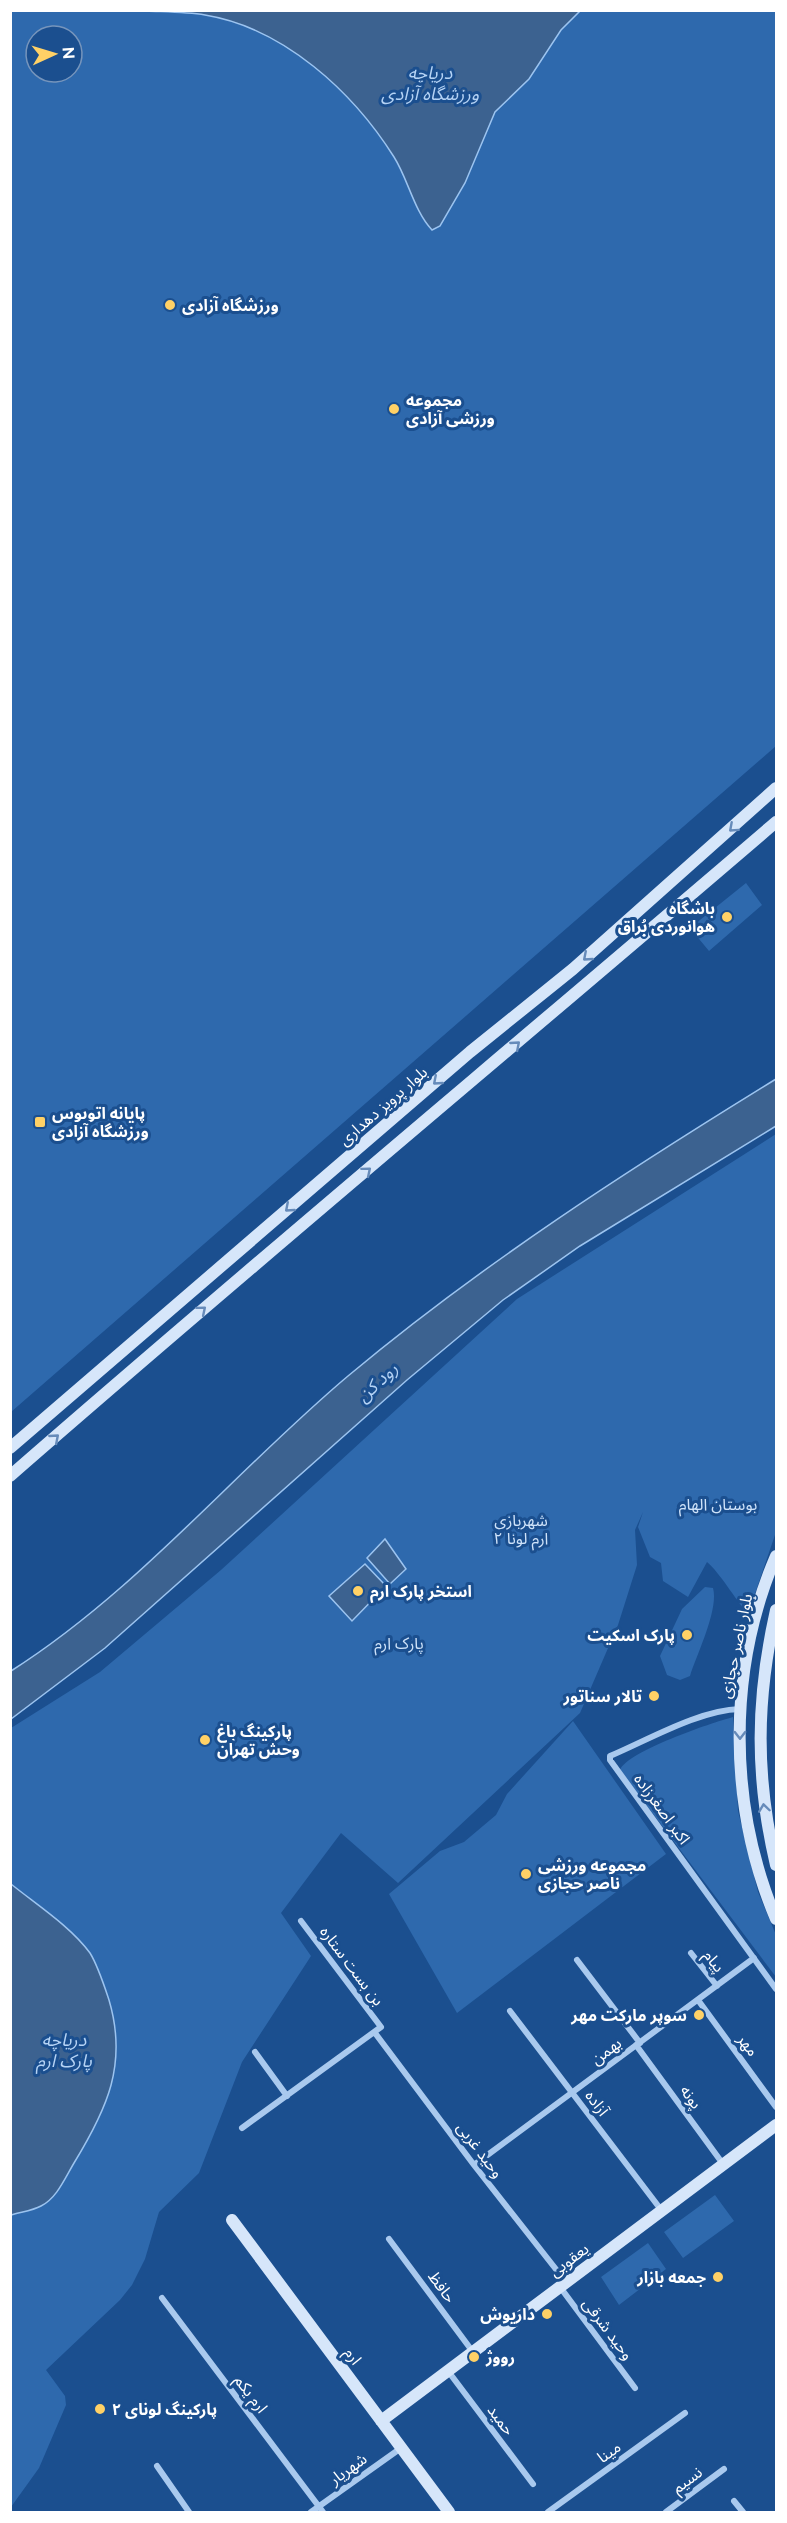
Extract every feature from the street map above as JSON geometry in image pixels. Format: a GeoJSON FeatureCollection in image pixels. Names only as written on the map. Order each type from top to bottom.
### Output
{"type":"FeatureCollection","features":[{"type":"Feature","properties":{"kind":"main road","name":"بلوار پرویز دهداری"},"geometry":{"type":"LineString","coordinates":[[10,1448],[470,1052],[573,969],[777,788]]}},
{"type":"Feature","properties":{"kind":"main road"},"geometry":{"type":"LineString","coordinates":[[10,1476],[183,1326],[777,822]]}},
{"type":"Feature","properties":{"kind":"main road","name":"بلوار ناصر حجازی"},"geometry":{"type":"LineString","coordinates":[[777,1556],[754,1628],[740,1709],[744,1808],[756,1860],[777,1919]]}},
{"type":"Feature","properties":{"kind":"main road","name":"بلوار ناصر حجازی"},"geometry":{"type":"LineString","coordinates":[[777,1610],[762,1684],[759,1726],[761,1784],[777,1865]]}},
{"type":"Feature","properties":{"kind":"main road","name":"یعقوبی"},"geometry":{"type":"LineString","coordinates":[[381,2421],[777,2125]]}},
{"type":"Feature","properties":{"kind":"main road","name":"ارم"},"geometry":{"type":"LineString","coordinates":[[231,2220],[449,2512]]}},
{"type":"Feature","properties":{"kind":"street","name":"اکبر اصغرزاده"},"geometry":{"type":"LineString","coordinates":[[740,1709],[717,1712],[609,1758],[777,1989]]}},
{"type":"Feature","properties":{"kind":"street","name":"بن بست ستاره"},"geometry":{"type":"LineString","coordinates":[[302,1921],[381,2027],[375,2032]]}},
{"type":"Feature","properties":{"kind":"street","name":"پیام"},"geometry":{"type":"LineString","coordinates":[[691,1953],[717,1986]]}},
{"type":"Feature","properties":{"kind":"street","name":"بهمن"},"geometry":{"type":"LineString","coordinates":[[474,2165],[754,1958]]}},
{"type":"Feature","properties":{"kind":"street","name":"پونه"},"geometry":{"type":"LineString","coordinates":[[577,1960],[724,2165]]}},
{"type":"Feature","properties":{"kind":"street","name":"مهر"},"geometry":{"type":"LineString","coordinates":[[698,2000],[777,2107]]}},
{"type":"Feature","properties":{"kind":"street","name":"آزاده"},"geometry":{"type":"LineString","coordinates":[[510,2012],[662,2211]]}},
{"type":"Feature","properties":{"kind":"street"},"geometry":{"type":"LineString","coordinates":[[242,2128],[375,2032]]}},
{"type":"Feature","properties":{"kind":"street","name":"وحید غربی"},"geometry":{"type":"LineString","coordinates":[[375,2032],[563,2285]]}},
{"type":"Feature","properties":{"kind":"street"},"geometry":{"type":"LineString","coordinates":[[255,2052],[287,2096]]}},
{"type":"Feature","properties":{"kind":"street","name":"حافظ"},"geometry":{"type":"LineString","coordinates":[[389,2239],[473,2352]]}},
{"type":"Feature","properties":{"kind":"street","name":"وحید شرقی"},"geometry":{"type":"LineString","coordinates":[[563,2285],[635,2388]]}},
{"type":"Feature","properties":{"kind":"street","name":"ارم یکم"},"geometry":{"type":"LineString","coordinates":[[162,2298],[321,2510]]}},
{"type":"Feature","properties":{"kind":"street","name":"حمید"},"geometry":{"type":"LineString","coordinates":[[448,2371],[533,2484]]}},
{"type":"Feature","properties":{"kind":"street","name":"مینا"},"geometry":{"type":"LineString","coordinates":[[548,2512],[686,2413]]}},
{"type":"Feature","properties":{"kind":"street","name":"شهریار"},"geometry":{"type":"LineString","coordinates":[[311,2512],[321,2510],[401,2448]]}},
{"type":"Feature","properties":{"kind":"street"},"geometry":{"type":"LineString","coordinates":[[157,2466],[189,2512]]}},
{"type":"Feature","properties":{"kind":"street","name":"نسیم"},"geometry":{"type":"LineString","coordinates":[[666,2512],[724,2469]]}},
{"type":"Feature","properties":{"kind":"street"},"geometry":{"type":"LineString","coordinates":[[734,2501],[743,2512]]}},
{"type":"Feature","properties":{"kind":"green space","name":"مجموعه ورزشی آزادی"},"geometry":{"type":"Polygon","coordinates":[[[11,11],[776,11],[776,746],[11,1412],[11,11]]]}},
{"type":"Feature","properties":{"kind":"green space","name":"باشگاه هوانوردی بُراق"},"geometry":{"type":"Polygon","coordinates":[[[746,883],[762,905],[709,951],[690,928],[746,883]]]}},
{"type":"Feature","properties":{"kind":"green space","name":"پارک ارم"},"geometry":{"type":"Polygon","coordinates":[[[776,1134],[776,1532],[748,1614],[707,1562],[688,1597],[663,1581],[661,1563],[650,1557],[638,1527],[643,1512],[635,1530],[637,1565],[618,1625],[580,1713],[398,1883],[341,1833],[281,1913],[311,1956],[242,2062],[199,2173],[159,2212],[145,2259],[132,2285],[120,2300],[46,2370],[65,2396],[66,2405],[39,2468],[11,2507],[11,1728],[100,1672],[221,1570],[517,1299],[776,1134]]]}},
{"type":"Feature","properties":{"kind":"green space","name":"پارک اسکیت"},"geometry":{"type":"Polygon","coordinates":[[[705,1587],[713,1588],[713,1608],[690,1676],[680,1680],[667,1675],[660,1656],[682,1609],[705,1587]]]}},
{"type":"Feature","properties":{"kind":"green space"},"geometry":{"type":"Polygon","coordinates":[[[733,1717],[738,1811],[758,1892],[776,1935],[776,1977],[620,1770],[626,1763],[653,1746],[733,1717]]]}},
{"type":"Feature","properties":{"kind":"green space","name":"مجموعه ورزشی ناصر حجازی"},"geometry":{"type":"Polygon","coordinates":[[[573,1721],[666,1854],[457,2013],[389,1894],[440,1851],[464,1842],[496,1815],[507,1794],[573,1721]]]}},
{"type":"Feature","properties":{"kind":"green space"},"geometry":{"type":"Polygon","coordinates":[[[715,2195],[734,2221],[683,2258],[664,2232],[715,2195]]]}},
{"type":"Feature","properties":{"kind":"green space"},"geometry":{"type":"Polygon","coordinates":[[[648,2243],[666,2269],[619,2305],[601,2277],[648,2243]]]}},
{"type":"Feature","properties":{"kind":"water","name":"دریاچه ورزشگاه آزادی"},"geometry":{"type":"Polygon","coordinates":[[[146,11],[580,11],[561,30],[529,79],[495,112],[465,183],[440,226],[432,230],[420,214],[394,157],[377,133],[358,109],[314,66],[262,34],[234,22],[198,14],[146,11]]]}},
{"type":"Feature","properties":{"kind":"water","name":"رود کن"},"geometry":{"type":"Polygon","coordinates":[[[776,1079],[776,1126],[580,1246],[503,1300],[407,1380],[105,1648],[11,1719],[11,1671],[101,1605],[348,1376],[503,1257],[611,1183],[776,1079]]]}},
{"type":"Feature","properties":{"kind":"water"},"geometry":{"type":"Polygon","coordinates":[[[385,1539],[406,1569],[390,1584],[367,1558],[385,1539]]]}},
{"type":"Feature","properties":{"kind":"water","name":"استخر پارک ارم"},"geometry":{"type":"Polygon","coordinates":[[[365,1564],[386,1586],[352,1621],[329,1596],[365,1564]]]}},
{"type":"Feature","properties":{"kind":"water","name":"دریاچه پارک ارم"},"geometry":{"type":"Polygon","coordinates":[[[11,1884],[63,1925],[90,1953],[109,2000],[116,2045],[115,2065],[105,2105],[60,2187],[52,2198],[41,2206],[11,2215],[11,1884]]]}},
{"type":"Feature","properties":{"kind":"place","name":"ورزشگاه آزادی"},"geometry":{"type":"Point","coordinates":[170,305]}},
{"type":"Feature","properties":{"kind":"place","name":"مجموعه ورزشی آزادی"},"geometry":{"type":"Point","coordinates":[394,409]}},
{"type":"Feature","properties":{"kind":"place","name":"باشگاه هوانوردی بُراق"},"geometry":{"type":"Point","coordinates":[727,917]}},
{"type":"Feature","properties":{"kind":"place","name":"پایانه اتوبوس ورزشگاه آزادی"},"geometry":{"type":"Point","coordinates":[40,1122]}},
{"type":"Feature","properties":{"kind":"place","name":"استخر پارک ارم"},"geometry":{"type":"Point","coordinates":[358,1591]}},
{"type":"Feature","properties":{"kind":"place","name":"پارک اسکیت"},"geometry":{"type":"Point","coordinates":[687,1635]}},
{"type":"Feature","properties":{"kind":"place","name":"تالار سناتور"},"geometry":{"type":"Point","coordinates":[654,1696]}},
{"type":"Feature","properties":{"kind":"place","name":"پارکینگ باغ وحش تهران"},"geometry":{"type":"Point","coordinates":[205,1740]}},
{"type":"Feature","properties":{"kind":"place","name":"مجموعه ورزشی ناصر حجازی"},"geometry":{"type":"Point","coordinates":[526,1874]}},
{"type":"Feature","properties":{"kind":"place","name":"سوپر مارکت مهر"},"geometry":{"type":"Point","coordinates":[699,2015]}},
{"type":"Feature","properties":{"kind":"place","name":"جمعه‌ بازار"},"geometry":{"type":"Point","coordinates":[718,2277]}},
{"type":"Feature","properties":{"kind":"place","name":"داریوش"},"geometry":{"type":"Point","coordinates":[547,2314]}},
{"type":"Feature","properties":{"kind":"place","name":"رووژ"},"geometry":{"type":"Point","coordinates":[474,2357]}},
{"type":"Feature","properties":{"kind":"place","name":"پارکینگ لونای ۲"},"geometry":{"type":"Point","coordinates":[100,2409]}},
{"type":"Feature","properties":{"kind":"park label","name":"بوستان الهام"},"geometry":{"type":"Point","coordinates":[718,1504]}},
{"type":"Feature","properties":{"kind":"park label","name":"شهربازی ارم لونا ۲"},"geometry":{"type":"Point","coordinates":[521,1529]}}]}
